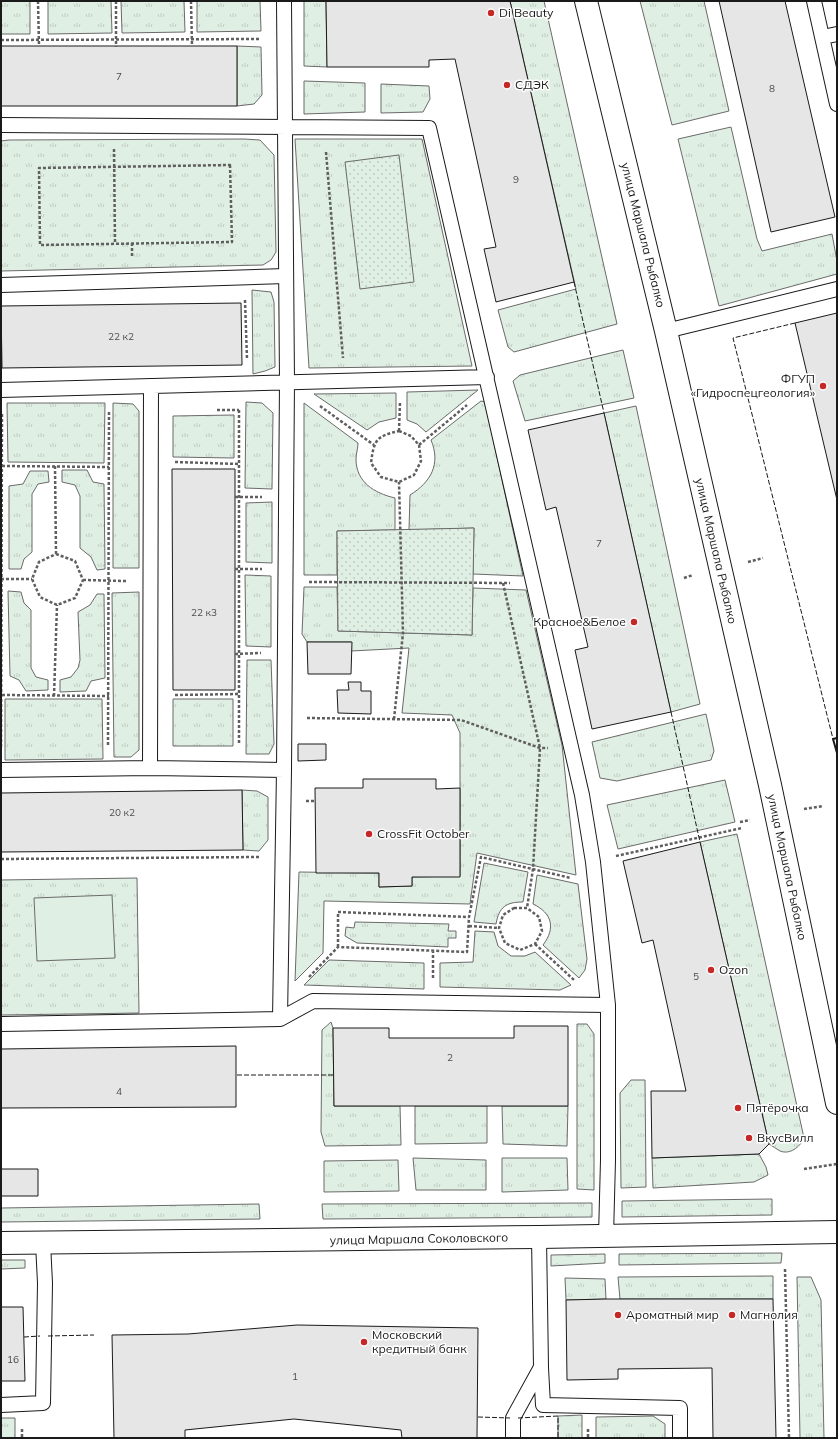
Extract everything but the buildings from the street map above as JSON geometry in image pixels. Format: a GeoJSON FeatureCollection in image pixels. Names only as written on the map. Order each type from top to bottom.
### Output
{"type":"FeatureCollection","features":[{"type":"Feature","properties":{"kind":"street","name":"улица Маршала Рыбалко"},"geometry":{"type":"LineString","coordinates":[[586,1],[666,331],[776,814],[837,1103]]}},
{"type":"Feature","properties":{"kind":"street","name":"улица Маршала Соколовского"},"geometry":{"type":"LineString","coordinates":[[1,1243],[837,1232]]}},
{"type":"Feature","properties":{"kind":"lane"},"geometry":{"type":"LineString","coordinates":[[280,1012],[285,718],[288,382],[284,1]]}},
{"type":"Feature","properties":{"kind":"lane"},"geometry":{"type":"LineString","coordinates":[[814,1],[837,104]]}},
{"type":"Feature","properties":{"kind":"lane"},"geometry":{"type":"LineString","coordinates":[[823,37],[837,34]]}},
{"type":"Feature","properties":{"kind":"lane"},"geometry":{"type":"LineString","coordinates":[[1,125],[429,128],[582,795],[595,883],[604,1005],[608,1152],[606,1236]]}},
{"type":"Feature","properties":{"kind":"lane"},"geometry":{"type":"LineString","coordinates":[[1,285],[286,276]]}},
{"type":"Feature","properties":{"kind":"lane"},"geometry":{"type":"LineString","coordinates":[[666,331],[837,288]]}},
{"type":"Feature","properties":{"kind":"lane"},"geometry":{"type":"LineString","coordinates":[[2,390],[344,380],[488,382]]}},
{"type":"Feature","properties":{"kind":"lane"},"geometry":{"type":"LineString","coordinates":[[150,768],[151,386]]}},
{"type":"Feature","properties":{"kind":"lane"},"geometry":{"type":"LineString","coordinates":[[1,770],[150,768],[284,770]]}},
{"type":"Feature","properties":{"kind":"lane"},"geometry":{"type":"LineString","coordinates":[[1,1024],[280,1012],[313,1001],[604,1005]]}},
{"type":"Feature","properties":{"kind":"lane"},"geometry":{"type":"LineString","coordinates":[[538,1237],[541,1367],[544,1405],[680,1408],[680,1438]]}},
{"type":"Feature","properties":{"kind":"lane"},"geometry":{"type":"LineString","coordinates":[[1,1405],[43,1403],[45,1283],[43,1243]]}},
{"type":"Feature","properties":{"kind":"lane"},"geometry":{"type":"LineString","coordinates":[[513,1438],[513,1418],[541,1367]]}},
{"type":"Feature","properties":{"kind":"path"},"geometry":{"type":"LineString","coordinates":[[38,1],[39,46]]}},
{"type":"Feature","properties":{"kind":"path"},"geometry":{"type":"LineString","coordinates":[[116,1],[116,46]]}},
{"type":"Feature","properties":{"kind":"path"},"geometry":{"type":"LineString","coordinates":[[191,1],[192,46]]}},
{"type":"Feature","properties":{"kind":"path"},"geometry":{"type":"LineString","coordinates":[[1,40],[285,39]]}},
{"type":"Feature","properties":{"kind":"path"},"geometry":{"type":"LineString","coordinates":[[113,126],[116,244]]}},
{"type":"Feature","properties":{"kind":"path"},"geometry":{"type":"LineString","coordinates":[[324,128],[344,380]]}},
{"type":"Feature","properties":{"kind":"path"},"geometry":{"type":"LineString","coordinates":[[230,165],[232,242],[116,244],[40,244],[39,168],[230,165]]}},
{"type":"Feature","properties":{"kind":"path"},"geometry":{"type":"LineString","coordinates":[[239,770],[239,410],[243,383],[245,278]]}},
{"type":"Feature","properties":{"kind":"path"},"geometry":{"type":"LineString","coordinates":[[288,382],[374,445]]}},
{"type":"Feature","properties":{"kind":"path"},"geometry":{"type":"LineString","coordinates":[[419,445],[488,382]]}},
{"type":"Feature","properties":{"kind":"path"},"geometry":{"type":"LineString","coordinates":[[108,769],[109,387]]}},
{"type":"Feature","properties":{"kind":"path"},"geometry":{"type":"LineString","coordinates":[[1,770],[2,390]]}},
{"type":"Feature","properties":{"kind":"path"},"geometry":{"type":"LineString","coordinates":[[210,410],[239,410]]}},
{"type":"Feature","properties":{"kind":"path"},"geometry":{"type":"LineString","coordinates":[[399,431],[411,436],[419,445],[421,461],[414,475],[399,482],[382,477],[371,463],[374,445],[384,434],[399,431]]}},
{"type":"Feature","properties":{"kind":"path"},"geometry":{"type":"LineString","coordinates":[[151,462],[239,464]]}},
{"type":"Feature","properties":{"kind":"path"},"geometry":{"type":"LineString","coordinates":[[2,466],[109,467]]}},
{"type":"Feature","properties":{"kind":"path"},"geometry":{"type":"LineString","coordinates":[[55,466],[56,554]]}},
{"type":"Feature","properties":{"kind":"path"},"geometry":{"type":"LineString","coordinates":[[394,719],[403,633],[399,482]]}},
{"type":"Feature","properties":{"kind":"path"},"geometry":{"type":"LineString","coordinates":[[56,554],[75,561],[83,580],[75,598],[57,605],[40,597],[32,579],[39,562],[56,554]]}},
{"type":"Feature","properties":{"kind":"path"},"geometry":{"type":"LineString","coordinates":[[1,579],[32,579]]}},
{"type":"Feature","properties":{"kind":"path"},"geometry":{"type":"LineString","coordinates":[[83,580],[150,582]]}},
{"type":"Feature","properties":{"kind":"path"},"geometry":{"type":"LineString","coordinates":[[286,582],[534,583]]}},
{"type":"Feature","properties":{"kind":"path"},"geometry":{"type":"LineString","coordinates":[[503,583],[540,748],[533,869],[527,908]]}},
{"type":"Feature","properties":{"kind":"path"},"geometry":{"type":"LineString","coordinates":[[54,696],[57,605]]}},
{"type":"Feature","properties":{"kind":"path"},"geometry":{"type":"LineString","coordinates":[[150,695],[239,694]]}},
{"type":"Feature","properties":{"kind":"path"},"geometry":{"type":"LineString","coordinates":[[2,695],[108,696]]}},
{"type":"Feature","properties":{"kind":"path"},"geometry":{"type":"LineString","coordinates":[[285,718],[461,720],[540,748],[572,748]]}},
{"type":"Feature","properties":{"kind":"path"},"geometry":{"type":"LineString","coordinates":[[592,862],[742,828]]}},
{"type":"Feature","properties":{"kind":"path"},"geometry":{"type":"LineString","coordinates":[[1,859],[266,858]]}},
{"type":"Feature","properties":{"kind":"path"},"geometry":{"type":"LineString","coordinates":[[338,947],[467,952],[469,918],[481,858],[595,883]]}},
{"type":"Feature","properties":{"kind":"path"},"geometry":{"type":"LineString","coordinates":[[514,908],[527,908],[539,917],[542,931],[535,944],[520,950],[505,943],[499,928],[503,916],[514,908]]}},
{"type":"Feature","properties":{"kind":"path"},"geometry":{"type":"LineString","coordinates":[[280,1012],[338,947],[338,912],[469,918]]}},
{"type":"Feature","properties":{"kind":"path"},"geometry":{"type":"LineString","coordinates":[[469,926],[499,928]]}},
{"type":"Feature","properties":{"kind":"path"},"geometry":{"type":"LineString","coordinates":[[535,944],[604,1005]]}},
{"type":"Feature","properties":{"kind":"path"},"geometry":{"type":"LineString","coordinates":[[804,1169],[837,1164]]}},
{"type":"Feature","properties":{"kind":"path"},"geometry":{"type":"LineString","coordinates":[[785,1269],[789,1438]]}},
{"type":"Feature","properties":{"kind":"green space"},"geometry":{"type":"Polygon","coordinates":[[[1,1],[30,1],[30,34],[1,34],[1,1]]]}},
{"type":"Feature","properties":{"kind":"green space"},"geometry":{"type":"Polygon","coordinates":[[[48,1],[111,1],[112,33],[48,34],[48,1]]]}},
{"type":"Feature","properties":{"kind":"green space"},"geometry":{"type":"Polygon","coordinates":[[[121,1],[184,1],[185,32],[122,33],[121,1]]]}},
{"type":"Feature","properties":{"kind":"green space"},"geometry":{"type":"Polygon","coordinates":[[[197,1],[260,1],[261,31],[197,32],[197,1]]]}},
{"type":"Feature","properties":{"kind":"green space"},"geometry":{"type":"Polygon","coordinates":[[[304,1],[326,1],[327,67],[304,66],[304,1]]]}},
{"type":"Feature","properties":{"kind":"green space"},"geometry":{"type":"Polygon","coordinates":[[[510,1],[544,1],[617,324],[514,352],[508,347],[498,310],[576,289],[510,1]]]}},
{"type":"Feature","properties":{"kind":"green space"},"geometry":{"type":"Polygon","coordinates":[[[640,1],[704,1],[729,111],[672,125],[640,1]]]}},
{"type":"Feature","properties":{"kind":"green space"},"geometry":{"type":"Polygon","coordinates":[[[237,46],[261,47],[262,95],[254,104],[237,106],[237,46]]]}},
{"type":"Feature","properties":{"kind":"green space"},"geometry":{"type":"Polygon","coordinates":[[[304,81],[365,83],[365,112],[304,114],[304,81]]]}},
{"type":"Feature","properties":{"kind":"green space"},"geometry":{"type":"Polygon","coordinates":[[[381,84],[429,86],[430,99],[423,112],[381,113],[381,84]]]}},
{"type":"Feature","properties":{"kind":"green space"},"geometry":{"type":"Polygon","coordinates":[[[731,127],[757,239],[762,251],[832,234],[837,261],[837,274],[719,306],[678,139],[731,127]]]}},
{"type":"Feature","properties":{"kind":"green space"},"geometry":{"type":"Polygon","coordinates":[[[295,139],[422,139],[472,366],[309,368],[295,139]]]}},
{"type":"Feature","properties":{"kind":"green space"},"geometry":{"type":"Polygon","coordinates":[[[260,140],[274,155],[276,252],[271,260],[263,265],[1,271],[1,141],[260,140]]]}},
{"type":"Feature","properties":{"kind":"green space"},"geometry":{"type":"Polygon","coordinates":[[[399,155],[414,282],[360,289],[345,162],[399,155]]]}},
{"type":"Feature","properties":{"kind":"green space"},"geometry":{"type":"Polygon","coordinates":[[[252,290],[271,292],[274,302],[275,367],[253,374],[252,290]]]}},
{"type":"Feature","properties":{"kind":"green space"},"geometry":{"type":"Polygon","coordinates":[[[623,350],[634,398],[525,421],[513,381],[520,375],[623,350]]]}},
{"type":"Feature","properties":{"kind":"green space"},"geometry":{"type":"Polygon","coordinates":[[[478,390],[426,432],[417,424],[407,420],[407,392],[478,390]]]}},
{"type":"Feature","properties":{"kind":"green space"},"geometry":{"type":"Polygon","coordinates":[[[396,393],[396,418],[379,422],[367,430],[314,394],[396,393]]]}},
{"type":"Feature","properties":{"kind":"green space"},"geometry":{"type":"Polygon","coordinates":[[[481,401],[485,402],[523,576],[473,574],[474,528],[409,530],[410,495],[429,478],[434,465],[435,457],[431,440],[481,401]]]}},
{"type":"Feature","properties":{"kind":"green space"},"geometry":{"type":"Polygon","coordinates":[[[246,402],[262,403],[273,413],[272,489],[245,488],[246,402]]]}},
{"type":"Feature","properties":{"kind":"green space"},"geometry":{"type":"Polygon","coordinates":[[[7,403],[105,403],[104,463],[8,462],[7,403]]]}},
{"type":"Feature","properties":{"kind":"green space"},"geometry":{"type":"Polygon","coordinates":[[[113,403],[133,404],[139,411],[139,568],[113,568],[113,403]]]}},
{"type":"Feature","properties":{"kind":"green space"},"geometry":{"type":"Polygon","coordinates":[[[304,403],[358,443],[356,457],[357,467],[363,480],[373,490],[395,498],[395,530],[337,531],[337,575],[304,575],[304,403]]]}},
{"type":"Feature","properties":{"kind":"green space"},"geometry":{"type":"Polygon","coordinates":[[[636,406],[700,704],[671,712],[604,413],[636,406]]]}},
{"type":"Feature","properties":{"kind":"green space"},"geometry":{"type":"Polygon","coordinates":[[[234,415],[234,458],[173,457],[173,416],[234,415]]]}},
{"type":"Feature","properties":{"kind":"green space"},"geometry":{"type":"Polygon","coordinates":[[[62,470],[87,470],[93,482],[104,484],[105,569],[97,570],[91,557],[80,548],[80,496],[75,485],[62,482],[62,470]]]}},
{"type":"Feature","properties":{"kind":"green space"},"geometry":{"type":"Polygon","coordinates":[[[30,471],[48,471],[49,482],[38,484],[32,494],[32,552],[24,559],[21,569],[9,569],[9,486],[23,484],[30,471]]]}},
{"type":"Feature","properties":{"kind":"green space"},"geometry":{"type":"Polygon","coordinates":[[[272,502],[272,563],[246,562],[246,503],[272,502]]]}},
{"type":"Feature","properties":{"kind":"green space"},"geometry":{"type":"Polygon","coordinates":[[[474,528],[472,635],[338,631],[337,531],[474,528]]]}},
{"type":"Feature","properties":{"kind":"green space"},"geometry":{"type":"Polygon","coordinates":[[[245,575],[271,576],[271,647],[246,646],[245,575]]]}},
{"type":"Feature","properties":{"kind":"green space"},"geometry":{"type":"Polygon","coordinates":[[[304,587],[337,587],[338,631],[472,635],[473,588],[526,590],[562,745],[576,875],[477,853],[470,904],[324,901],[323,953],[295,981],[299,872],[379,873],[379,887],[412,886],[412,877],[460,876],[460,733],[452,715],[402,713],[409,648],[351,651],[351,642],[307,642],[302,634],[304,587]]]}},
{"type":"Feature","properties":{"kind":"green space"},"geometry":{"type":"Polygon","coordinates":[[[8,591],[21,592],[24,603],[31,610],[31,668],[36,677],[48,680],[48,690],[26,691],[19,680],[10,676],[8,591]]]}},
{"type":"Feature","properties":{"kind":"green space"},"geometry":{"type":"Polygon","coordinates":[[[139,592],[139,750],[131,757],[114,757],[112,593],[139,592]]]}},
{"type":"Feature","properties":{"kind":"green space"},"geometry":{"type":"Polygon","coordinates":[[[97,594],[104,594],[105,678],[91,681],[86,691],[60,692],[60,680],[71,677],[78,668],[80,660],[78,612],[90,605],[97,594]]]}},
{"type":"Feature","properties":{"kind":"green space"},"geometry":{"type":"Polygon","coordinates":[[[247,660],[271,660],[274,744],[269,754],[246,754],[247,660]]]}},
{"type":"Feature","properties":{"kind":"green space"},"geometry":{"type":"Polygon","coordinates":[[[5,699],[102,699],[103,759],[5,760],[5,699]]]}},
{"type":"Feature","properties":{"kind":"green space"},"geometry":{"type":"Polygon","coordinates":[[[173,699],[233,699],[233,746],[173,746],[173,699]]]}},
{"type":"Feature","properties":{"kind":"green space"},"geometry":{"type":"Polygon","coordinates":[[[706,714],[714,751],[711,760],[617,781],[600,778],[592,742],[706,714]]]}},
{"type":"Feature","properties":{"kind":"green space"},"geometry":{"type":"Polygon","coordinates":[[[725,780],[735,822],[618,849],[607,805],[725,780]]]}},
{"type":"Feature","properties":{"kind":"green space"},"geometry":{"type":"Polygon","coordinates":[[[242,790],[257,791],[268,797],[268,840],[259,851],[243,850],[242,790]]]}},
{"type":"Feature","properties":{"kind":"green space"},"geometry":{"type":"Polygon","coordinates":[[[737,834],[804,1138],[797,1147],[787,1152],[780,1151],[769,1144],[700,842],[737,834]]]}},
{"type":"Feature","properties":{"kind":"green space"},"geometry":{"type":"Polygon","coordinates":[[[484,863],[528,872],[523,902],[508,904],[504,907],[499,913],[496,924],[474,922],[484,863]]]}},
{"type":"Feature","properties":{"kind":"green space"},"geometry":{"type":"Polygon","coordinates":[[[537,875],[578,884],[587,959],[585,970],[579,978],[543,945],[550,933],[551,927],[548,916],[533,904],[537,875]]]}},
{"type":"Feature","properties":{"kind":"green space"},"geometry":{"type":"Polygon","coordinates":[[[137,878],[139,1013],[1,1015],[1,880],[137,878]]]}},
{"type":"Feature","properties":{"kind":"green space"},"geometry":{"type":"Polygon","coordinates":[[[112,895],[115,958],[37,961],[34,898],[112,895]]]}},
{"type":"Feature","properties":{"kind":"green space"},"geometry":{"type":"Polygon","coordinates":[[[355,922],[449,924],[448,931],[456,931],[456,938],[448,938],[448,947],[357,943],[345,936],[346,927],[354,928],[355,922]]]}},
{"type":"Feature","properties":{"kind":"green space"},"geometry":{"type":"Polygon","coordinates":[[[475,931],[494,932],[498,946],[511,956],[525,956],[535,952],[571,985],[560,990],[440,987],[440,963],[473,962],[475,931]]]}},
{"type":"Feature","properties":{"kind":"green space"},"geometry":{"type":"Polygon","coordinates":[[[329,960],[424,963],[424,989],[304,985],[329,960]]]}},
{"type":"Feature","properties":{"kind":"green space"},"geometry":{"type":"Polygon","coordinates":[[[331,1022],[333,1028],[334,1106],[400,1106],[401,1145],[325,1146],[321,1132],[322,1030],[331,1022]]]}},
{"type":"Feature","properties":{"kind":"green space"},"geometry":{"type":"Polygon","coordinates":[[[577,1024],[587,1024],[594,1034],[594,1190],[577,1189],[577,1024]]]}},
{"type":"Feature","properties":{"kind":"green space"},"geometry":{"type":"Polygon","coordinates":[[[631,1080],[645,1080],[646,1187],[621,1188],[620,1093],[631,1080]]]}},
{"type":"Feature","properties":{"kind":"green space"},"geometry":{"type":"Polygon","coordinates":[[[415,1106],[487,1106],[487,1143],[415,1144],[415,1106]]]}},
{"type":"Feature","properties":{"kind":"green space"},"geometry":{"type":"Polygon","coordinates":[[[502,1106],[568,1106],[567,1146],[503,1144],[502,1106]]]}},
{"type":"Feature","properties":{"kind":"green space"},"geometry":{"type":"Polygon","coordinates":[[[759,1154],[766,1167],[768,1175],[754,1182],[653,1188],[652,1158],[759,1154]]]}},
{"type":"Feature","properties":{"kind":"green space"},"geometry":{"type":"Polygon","coordinates":[[[413,1158],[486,1160],[486,1190],[416,1190],[413,1158]]]}},
{"type":"Feature","properties":{"kind":"green space"},"geometry":{"type":"Polygon","coordinates":[[[502,1158],[567,1158],[568,1190],[502,1192],[502,1158]]]}},
{"type":"Feature","properties":{"kind":"green space"},"geometry":{"type":"Polygon","coordinates":[[[398,1160],[399,1191],[324,1192],[324,1161],[398,1160]]]}},
{"type":"Feature","properties":{"kind":"green space"},"geometry":{"type":"Polygon","coordinates":[[[772,1199],[772,1215],[622,1217],[622,1201],[772,1199]]]}},
{"type":"Feature","properties":{"kind":"green space"},"geometry":{"type":"Polygon","coordinates":[[[592,1203],[592,1217],[323,1219],[322,1204],[592,1203]]]}},
{"type":"Feature","properties":{"kind":"green space"},"geometry":{"type":"Polygon","coordinates":[[[259,1204],[260,1219],[1,1222],[1,1208],[259,1204]]]}},
{"type":"Feature","properties":{"kind":"green space"},"geometry":{"type":"Polygon","coordinates":[[[782,1253],[781,1263],[619,1265],[619,1254],[782,1253]]]}},
{"type":"Feature","properties":{"kind":"green space"},"geometry":{"type":"Polygon","coordinates":[[[605,1254],[605,1263],[551,1266],[551,1255],[605,1254]]]}},
{"type":"Feature","properties":{"kind":"green space"},"geometry":{"type":"Polygon","coordinates":[[[1,1260],[25,1260],[25,1268],[1,1269],[1,1260]]]}},
{"type":"Feature","properties":{"kind":"green space"},"geometry":{"type":"Polygon","coordinates":[[[773,1276],[773,1299],[620,1299],[618,1277],[773,1276]]]}},
{"type":"Feature","properties":{"kind":"green space"},"geometry":{"type":"Polygon","coordinates":[[[797,1277],[811,1277],[821,1300],[824,1438],[800,1438],[797,1277]]]}},
{"type":"Feature","properties":{"kind":"green space"},"geometry":{"type":"Polygon","coordinates":[[[565,1278],[605,1279],[606,1299],[566,1300],[565,1278]]]}},
{"type":"Feature","properties":{"kind":"green space"},"geometry":{"type":"Polygon","coordinates":[[[582,1415],[582,1438],[558,1438],[558,1416],[582,1415]]]}},
{"type":"Feature","properties":{"kind":"green space"},"geometry":{"type":"Polygon","coordinates":[[[653,1416],[665,1424],[665,1438],[596,1438],[596,1417],[653,1416]]]}},
{"type":"Feature","properties":{"kind":"green space"},"geometry":{"type":"Polygon","coordinates":[[[1,1418],[15,1418],[15,1438],[1,1438],[1,1418]]]}},
{"type":"Feature","properties":{"kind":"fence"},"geometry":{"type":"LineString","coordinates":[[574,282],[604,413]]}},
{"type":"Feature","properties":{"kind":"fence"},"geometry":{"type":"LineString","coordinates":[[795,323],[733,338],[833,739]]}},
{"type":"Feature","properties":{"kind":"fence"},"geometry":{"type":"LineString","coordinates":[[671,712],[700,842]]}},
{"type":"Feature","properties":{"kind":"fence"},"geometry":{"type":"LineString","coordinates":[[237,1075],[333,1075]]}},
{"type":"Feature","properties":{"kind":"fence"},"geometry":{"type":"LineString","coordinates":[[48,1336],[94,1335]]}},
{"type":"Feature","properties":{"kind":"fence"},"geometry":{"type":"LineString","coordinates":[[24,1337],[40,1336]]}},
{"type":"Feature","properties":{"kind":"fence"},"geometry":{"type":"LineString","coordinates":[[518,1418],[558,1416],[558,1438]]}},
{"type":"Feature","properties":{"kind":"fence"},"geometry":{"type":"LineString","coordinates":[[478,1417],[510,1418]]}},
{"type":"Feature","properties":{"kind":"wall"},"geometry":{"type":"LineString","coordinates":[[837,738],[833,739],[837,753]]}},
{"type":"Feature","properties":{"kind":"place","name":"Di Beauty"},"geometry":{"type":"Point","coordinates":[491,13]}},
{"type":"Feature","properties":{"kind":"place","name":"СДЭК"},"geometry":{"type":"Point","coordinates":[507,85]}},
{"type":"Feature","properties":{"kind":"place","name":"ФГУП «Гидроспецгеология»"},"geometry":{"type":"Point","coordinates":[823,386]}},
{"type":"Feature","properties":{"kind":"place","name":"Красное&Белое"},"geometry":{"type":"Point","coordinates":[634,622]}},
{"type":"Feature","properties":{"kind":"place","name":"CrossFit October"},"geometry":{"type":"Point","coordinates":[369,834]}},
{"type":"Feature","properties":{"kind":"place","name":"Ozon"},"geometry":{"type":"Point","coordinates":[711,970]}},
{"type":"Feature","properties":{"kind":"place","name":"Пятёрочка"},"geometry":{"type":"Point","coordinates":[738,1108]}},
{"type":"Feature","properties":{"kind":"place","name":"ВкусВилл"},"geometry":{"type":"Point","coordinates":[749,1138]}},
{"type":"Feature","properties":{"kind":"place","name":"Ароматный мир"},"geometry":{"type":"Point","coordinates":[618,1315]}},
{"type":"Feature","properties":{"kind":"place","name":"Магнолия"},"geometry":{"type":"Point","coordinates":[732,1315]}},
{"type":"Feature","properties":{"kind":"place","name":"Московский кредитный банк"},"geometry":{"type":"Point","coordinates":[364,1342]}}]}
